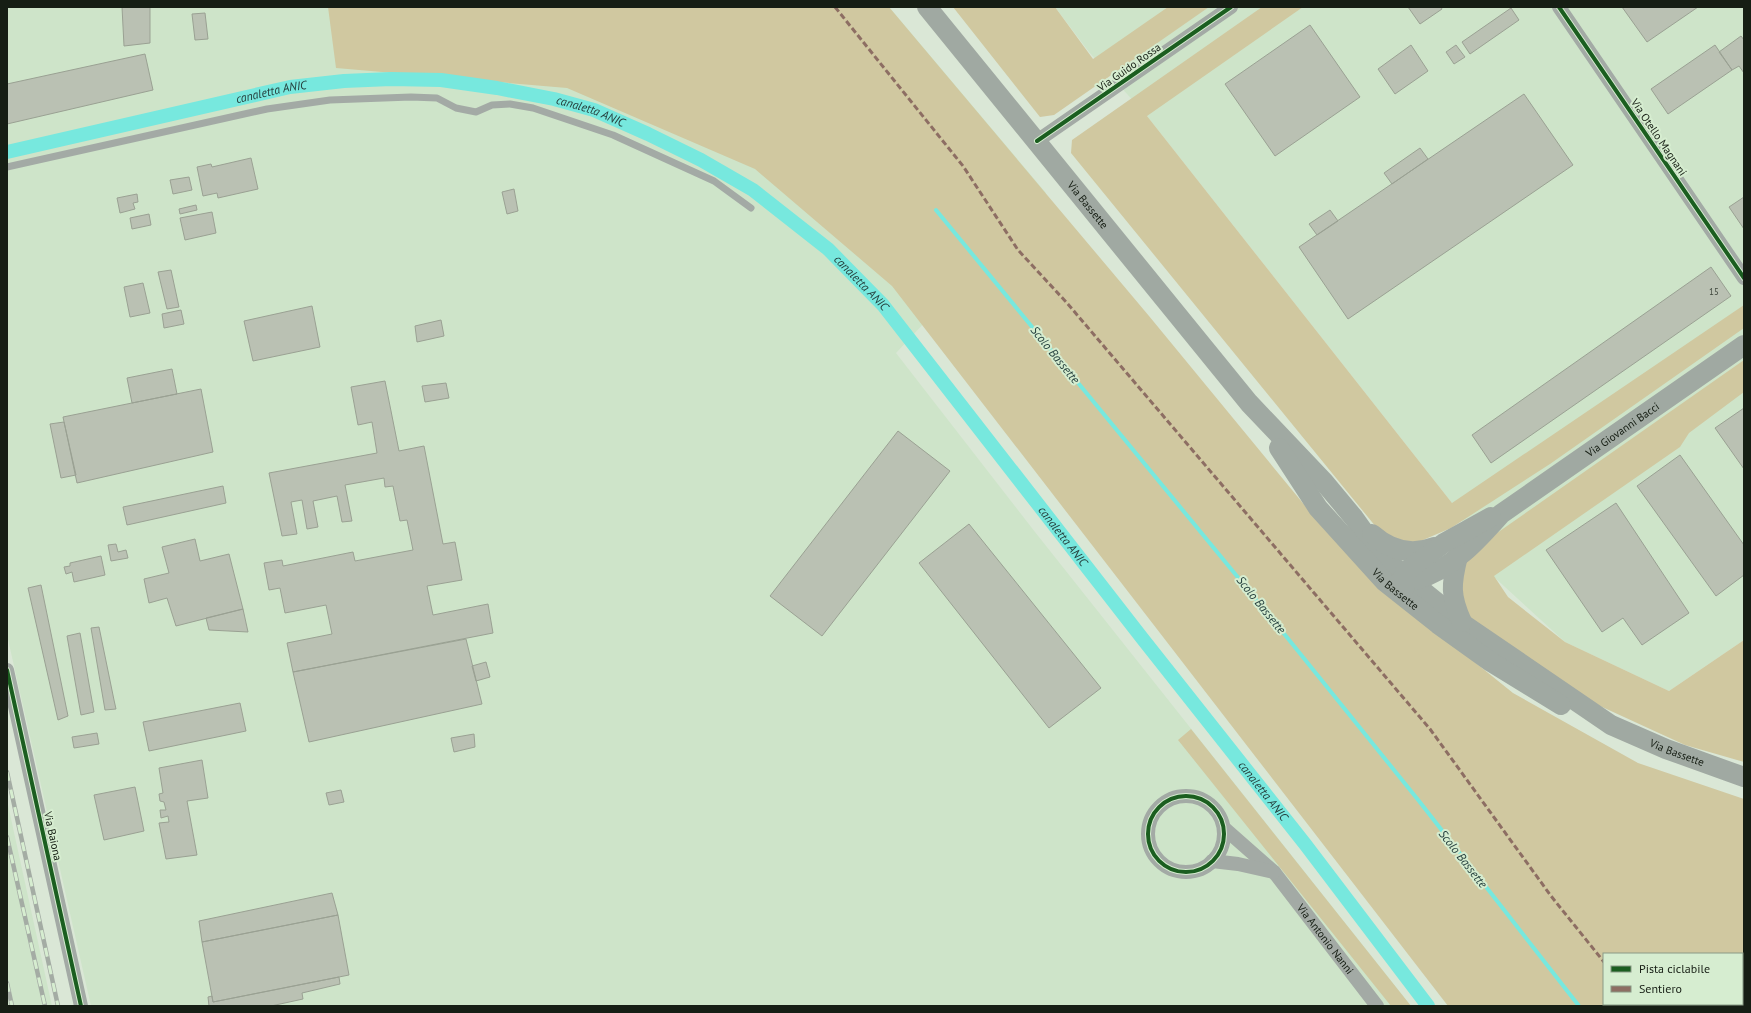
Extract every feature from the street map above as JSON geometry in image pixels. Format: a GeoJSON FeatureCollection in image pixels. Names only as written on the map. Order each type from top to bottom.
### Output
{"type":"FeatureCollection","features":[{"type":"Feature","properties":{"kind":"main road","name":"Via Bassette"},"geometry":{"type":"LineString","coordinates":[[927,7],[1038,141],[1249,403],[1324,482],[1354,518],[1381,556],[1462,622],[1612,724],[1666,749],[1744,776]]}},
{"type":"Feature","properties":{"kind":"main road","name":"Via Giovanni Bacci"},"geometry":{"type":"LineString","coordinates":[[1406,577],[1451,550],[1489,517],[1501,514],[1744,345]]}},
{"type":"Feature","properties":{"kind":"main road","name":"Via Bassette"},"geometry":{"type":"LineString","coordinates":[[1249,403],[1318,508],[1385,582],[1462,641],[1526,684],[1587,720],[1612,724]]}},
{"type":"Feature","properties":{"kind":"main road","name":"Via Bassette"},"geometry":{"type":"LineString","coordinates":[[1291,467],[1360,544],[1391,576],[1400,580],[1406,577]]}},
{"type":"Feature","properties":{"kind":"main road","name":"Via Giovanni Bacci"},"geometry":{"type":"LineString","coordinates":[[1354,518],[1382,543],[1398,551],[1413,552],[1429,549],[1451,550]]}},
{"type":"Feature","properties":{"kind":"main road"},"geometry":{"type":"LineString","coordinates":[[1451,550],[1454,605],[1462,622]]}},
{"type":"Feature","properties":{"kind":"main road","name":"Via Bassette"},"geometry":{"type":"LineString","coordinates":[[1406,577],[1404,585],[1408,592],[1516,668],[1526,684]]}},
{"type":"Feature","properties":{"kind":"street","name":"Via Guido Rossa"},"geometry":{"type":"LineString","coordinates":[[1038,141],[1231,7]]}},
{"type":"Feature","properties":{"kind":"street","name":"Via Otello Magnani"},"geometry":{"type":"LineString","coordinates":[[1559,7],[1744,278]]}},
{"type":"Feature","properties":{"kind":"street","name":"Via Baiona"},"geometry":{"type":"LineString","coordinates":[[7,670],[81,1006]]}},
{"type":"Feature","properties":{"kind":"street","name":"Via Antonio Nanni"},"geometry":{"type":"LineString","coordinates":[[1212,862],[1202,868],[1190,872],[1177,871],[1166,867],[1156,859],[1150,847],[1147,834],[1149,821],[1156,809],[1166,801],[1179,796],[1192,796],[1203,800],[1213,807],[1220,817],[1224,828],[1274,872],[1377,1006]]}},
{"type":"Feature","properties":{"kind":"street"},"geometry":{"type":"LineString","coordinates":[[1212,862],[1219,852],[1224,840],[1224,828]]}},
{"type":"Feature","properties":{"kind":"street"},"geometry":{"type":"LineString","coordinates":[[1212,862],[1238,864],[1274,872]]}},
{"type":"Feature","properties":{"kind":"lane"},"geometry":{"type":"LineString","coordinates":[[7,167],[267,109],[330,100],[411,97],[437,98],[456,108],[476,112],[492,105],[510,104],[533,108],[614,134],[714,181],[751,208]]}},
{"type":"Feature","properties":{"kind":"shaded area"},"geometry":{"type":"Polygon","coordinates":[[[7,7],[889,7],[1046,193],[896,353],[1035,532],[1411,1006],[91,1006],[7,635],[7,7]]]}},
{"type":"Feature","properties":{"kind":"shaded area"},"geometry":{"type":"Polygon","coordinates":[[[328,7],[889,7],[1149,316],[1325,530],[1374,581],[1513,693],[1638,763],[1744,799],[1744,1006],[1448,1006],[892,286],[755,169],[567,88],[336,68],[328,7]]]}},
{"type":"Feature","properties":{"kind":"shaded area"},"geometry":{"type":"Polygon","coordinates":[[[953,7],[1055,7],[1093,59],[1168,7],[1209,7],[1054,115],[1040,117],[953,7]]]}},
{"type":"Feature","properties":{"kind":"shaded area"},"geometry":{"type":"Polygon","coordinates":[[[1055,7],[1744,7],[1744,640],[1669,691],[1565,642],[1493,576],[1452,503],[1147,116],[1089,52],[1055,7]]]}},
{"type":"Feature","properties":{"kind":"shaded area"},"geometry":{"type":"Polygon","coordinates":[[[1262,7],[1303,7],[1147,116],[1452,503],[1744,305],[1744,328],[1550,464],[1451,528],[1416,543],[1385,538],[1071,153],[1072,140],[1262,7]]]}},
{"type":"Feature","properties":{"kind":"shaded area"},"geometry":{"type":"Polygon","coordinates":[[[1744,360],[1744,392],[1689,433],[1680,447],[1494,576],[1508,597],[1565,642],[1669,691],[1744,640],[1744,762],[1685,745],[1600,706],[1492,639],[1466,614],[1459,577],[1466,561],[1497,533],[1744,360]]]}},
{"type":"Feature","properties":{"kind":"shaded area"},"geometry":{"type":"Polygon","coordinates":[[[1191,729],[1411,1006],[1391,1006],[1178,740],[1191,729]]]}},
{"type":"Feature","properties":{"kind":"shaded area"},"geometry":{"type":"Polygon","coordinates":[[[7,800],[15,837],[52,1006],[7,1006],[7,800]]]}},
{"type":"Feature","properties":{"kind":"building"},"geometry":{"type":"Polygon","coordinates":[[[122,7],[150,7],[150,43],[124,46],[122,7]]]}},
{"type":"Feature","properties":{"kind":"building"},"geometry":{"type":"Polygon","coordinates":[[[1408,7],[1441,7],[1442,9],[1420,24],[1408,7]]]}},
{"type":"Feature","properties":{"kind":"building"},"geometry":{"type":"Polygon","coordinates":[[[1622,7],[1698,7],[1647,42],[1622,7]]]}},
{"type":"Feature","properties":{"kind":"building"},"geometry":{"type":"Polygon","coordinates":[[[1511,8],[1519,20],[1470,54],[1462,42],[1511,8]]]}},
{"type":"Feature","properties":{"kind":"building"},"geometry":{"type":"Polygon","coordinates":[[[205,13],[208,39],[195,40],[192,14],[205,13]]]}},
{"type":"Feature","properties":{"kind":"building"},"geometry":{"type":"Polygon","coordinates":[[[1310,25],[1360,97],[1275,156],[1225,84],[1310,25]]]}},
{"type":"Feature","properties":{"kind":"building"},"geometry":{"type":"Polygon","coordinates":[[[1741,36],[1744,40],[1744,73],[1739,66],[1732,70],[1719,52],[1741,36]]]}},
{"type":"Feature","properties":{"kind":"building"},"geometry":{"type":"Polygon","coordinates":[[[1411,45],[1428,71],[1395,94],[1378,69],[1411,45]]]}},
{"type":"Feature","properties":{"kind":"building"},"geometry":{"type":"Polygon","coordinates":[[[1456,45],[1465,57],[1454,64],[1446,52],[1456,45]]]}},
{"type":"Feature","properties":{"kind":"building"},"geometry":{"type":"Polygon","coordinates":[[[1715,45],[1732,70],[1668,114],[1651,89],[1715,45]]]}},
{"type":"Feature","properties":{"kind":"building"},"geometry":{"type":"Polygon","coordinates":[[[145,54],[153,90],[7,124],[7,84],[145,54]]]}},
{"type":"Feature","properties":{"kind":"building"},"geometry":{"type":"Polygon","coordinates":[[[1524,94],[1573,165],[1348,319],[1299,247],[1524,94]]]}},
{"type":"Feature","properties":{"kind":"building"},"geometry":{"type":"Polygon","coordinates":[[[1420,148],[1428,159],[1392,184],[1384,173],[1420,148]]]}},
{"type":"Feature","properties":{"kind":"building"},"geometry":{"type":"Polygon","coordinates":[[[251,158],[258,189],[218,198],[217,193],[203,196],[197,167],[211,164],[212,167],[251,158]]]}},
{"type":"Feature","properties":{"kind":"building"},"geometry":{"type":"Polygon","coordinates":[[[189,177],[192,190],[173,194],[170,180],[189,177]]]}},
{"type":"Feature","properties":{"kind":"building"},"geometry":{"type":"Polygon","coordinates":[[[514,189],[518,211],[507,214],[502,192],[514,189]]]}},
{"type":"Feature","properties":{"kind":"building"},"geometry":{"type":"Polygon","coordinates":[[[137,194],[138,202],[133,203],[135,209],[120,213],[117,198],[137,194]]]}},
{"type":"Feature","properties":{"kind":"building"},"geometry":{"type":"Polygon","coordinates":[[[1744,197],[1744,229],[1729,207],[1744,197]]]}},
{"type":"Feature","properties":{"kind":"building"},"geometry":{"type":"Polygon","coordinates":[[[196,205],[197,210],[180,214],[179,209],[196,205]]]}},
{"type":"Feature","properties":{"kind":"building"},"geometry":{"type":"Polygon","coordinates":[[[1330,210],[1338,221],[1317,235],[1309,224],[1330,210]]]}},
{"type":"Feature","properties":{"kind":"building"},"geometry":{"type":"Polygon","coordinates":[[[212,212],[216,233],[185,240],[180,218],[212,212]]]}},
{"type":"Feature","properties":{"kind":"building"},"geometry":{"type":"Polygon","coordinates":[[[149,214],[151,225],[132,229],[130,218],[149,214]]]}},
{"type":"Feature","properties":{"kind":"building"},"geometry":{"type":"Polygon","coordinates":[[[1711,267],[1731,296],[1491,463],[1472,435],[1711,267]]]}},
{"type":"Feature","properties":{"kind":"building"},"geometry":{"type":"Polygon","coordinates":[[[171,270],[179,307],[167,309],[158,272],[171,270]]]}},
{"type":"Feature","properties":{"kind":"building"},"geometry":{"type":"Polygon","coordinates":[[[143,283],[150,313],[130,317],[124,287],[143,283]]]}},
{"type":"Feature","properties":{"kind":"building"},"geometry":{"type":"Polygon","coordinates":[[[312,306],[320,347],[253,361],[244,321],[312,306]]]}},
{"type":"Feature","properties":{"kind":"building"},"geometry":{"type":"Polygon","coordinates":[[[181,310],[184,324],[164,328],[162,314],[181,310]]]}},
{"type":"Feature","properties":{"kind":"building"},"geometry":{"type":"Polygon","coordinates":[[[441,320],[444,336],[417,342],[415,326],[441,320]]]}},
{"type":"Feature","properties":{"kind":"building"},"geometry":{"type":"Polygon","coordinates":[[[172,369],[177,394],[132,403],[127,378],[172,369]]]}},
{"type":"Feature","properties":{"kind":"building"},"geometry":{"type":"Polygon","coordinates":[[[385,381],[399,451],[424,446],[443,544],[455,542],[462,580],[427,586],[433,615],[488,604],[493,633],[293,672],[287,643],[332,634],[326,605],[285,613],[280,588],[269,590],[264,563],[282,560],[283,566],[353,552],[355,561],[413,550],[407,520],[400,521],[393,486],[385,487],[384,478],[345,485],[352,521],[342,522],[337,496],[313,501],[318,527],[307,529],[302,500],[291,502],[297,534],[282,536],[269,473],[377,453],[372,422],[358,425],[351,387],[385,381]]]}},
{"type":"Feature","properties":{"kind":"building"},"geometry":{"type":"Polygon","coordinates":[[[446,383],[449,398],[425,402],[422,386],[446,383]]]}},
{"type":"Feature","properties":{"kind":"building"},"geometry":{"type":"Polygon","coordinates":[[[201,389],[213,452],[77,483],[63,417],[201,389]]]}},
{"type":"Feature","properties":{"kind":"building"},"geometry":{"type":"Polygon","coordinates":[[[1744,408],[1744,469],[1715,428],[1744,408]]]}},
{"type":"Feature","properties":{"kind":"building"},"geometry":{"type":"Polygon","coordinates":[[[64,422],[76,475],[61,478],[50,424],[64,422]]]}},
{"type":"Feature","properties":{"kind":"building"},"geometry":{"type":"Polygon","coordinates":[[[898,431],[950,471],[822,636],[770,596],[898,431]]]}},
{"type":"Feature","properties":{"kind":"building"},"geometry":{"type":"Polygon","coordinates":[[[1680,455],[1744,545],[1744,575],[1716,596],[1637,486],[1680,455]]]}},
{"type":"Feature","properties":{"kind":"building"},"geometry":{"type":"Polygon","coordinates":[[[223,486],[226,503],[127,525],[123,507],[223,486]]]}},
{"type":"Feature","properties":{"kind":"building"},"geometry":{"type":"Polygon","coordinates":[[[1616,503],[1689,613],[1642,645],[1623,618],[1602,632],[1546,550],[1616,503]]]}},
{"type":"Feature","properties":{"kind":"building"},"geometry":{"type":"Polygon","coordinates":[[[969,524],[1101,688],[1049,728],[919,563],[969,524]]]}},
{"type":"Feature","properties":{"kind":"building"},"geometry":{"type":"Polygon","coordinates":[[[195,539],[200,561],[229,554],[243,609],[176,626],[167,598],[149,603],[144,579],[169,573],[162,547],[195,539]]]}},
{"type":"Feature","properties":{"kind":"building"},"geometry":{"type":"Polygon","coordinates":[[[116,544],[118,552],[126,550],[128,558],[111,561],[108,545],[116,544]]]}},
{"type":"Feature","properties":{"kind":"building"},"geometry":{"type":"Polygon","coordinates":[[[101,556],[105,575],[74,582],[72,572],[66,574],[64,567],[70,566],[70,563],[101,556]]]}},
{"type":"Feature","properties":{"kind":"building"},"geometry":{"type":"Polygon","coordinates":[[[41,585],[68,716],[58,720],[28,588],[41,585]]]}},
{"type":"Feature","properties":{"kind":"building"},"geometry":{"type":"Polygon","coordinates":[[[243,609],[248,632],[209,630],[206,618],[243,609]]]}},
{"type":"Feature","properties":{"kind":"building"},"geometry":{"type":"Polygon","coordinates":[[[99,627],[116,709],[105,710],[91,628],[99,627]]]}},
{"type":"Feature","properties":{"kind":"building"},"geometry":{"type":"Polygon","coordinates":[[[80,633],[94,712],[81,715],[67,636],[80,633]]]}},
{"type":"Feature","properties":{"kind":"building"},"geometry":{"type":"Polygon","coordinates":[[[466,639],[482,704],[309,742],[293,672],[466,639]]]}},
{"type":"Feature","properties":{"kind":"building"},"geometry":{"type":"Polygon","coordinates":[[[486,662],[490,677],[476,681],[472,666],[486,662]]]}},
{"type":"Feature","properties":{"kind":"building"},"geometry":{"type":"Polygon","coordinates":[[[240,703],[246,731],[149,751],[143,722],[240,703]]]}},
{"type":"Feature","properties":{"kind":"building"},"geometry":{"type":"Polygon","coordinates":[[[97,733],[99,744],[74,748],[72,737],[97,733]]]}},
{"type":"Feature","properties":{"kind":"building"},"geometry":{"type":"Polygon","coordinates":[[[474,734],[475,747],[454,752],[451,738],[474,734]]]}},
{"type":"Feature","properties":{"kind":"building"},"geometry":{"type":"Polygon","coordinates":[[[202,760],[208,798],[187,801],[197,855],[166,859],[159,823],[169,822],[168,816],[161,818],[160,810],[166,810],[164,802],[160,801],[159,794],[163,793],[159,768],[202,760]]]}},
{"type":"Feature","properties":{"kind":"building"},"geometry":{"type":"Polygon","coordinates":[[[135,787],[144,831],[104,840],[94,795],[135,787]]]}},
{"type":"Feature","properties":{"kind":"building"},"geometry":{"type":"Polygon","coordinates":[[[341,790],[344,802],[329,805],[326,793],[341,790]]]}},
{"type":"Feature","properties":{"kind":"building"},"geometry":{"type":"Polygon","coordinates":[[[332,893],[338,915],[202,942],[199,921],[332,893]]]}},
{"type":"Feature","properties":{"kind":"building"},"geometry":{"type":"Polygon","coordinates":[[[338,915],[349,975],[213,1002],[202,942],[338,915]]]}},
{"type":"Feature","properties":{"kind":"building"},"geometry":{"type":"Polygon","coordinates":[[[339,977],[340,984],[302,993],[303,999],[271,1006],[209,1006],[208,997],[212,996],[213,1002],[339,977]]]}},
{"type":"Feature","properties":{"kind":"waterway","name":"canaletta ANIC"},"geometry":{"type":"LineString","coordinates":[[7,152],[290,87],[344,81],[391,79],[441,80],[497,88],[554,99],[594,110],[701,160],[753,190],[828,249],[883,305],[1142,638],[1305,844],[1428,1006]]}},
{"type":"Feature","properties":{"kind":"waterway","name":"Scolo Bassette"},"geometry":{"type":"LineString","coordinates":[[936,210],[1273,620],[1419,801],[1579,1006]]}},
{"type":"Feature","properties":{"kind":"railway"},"geometry":{"type":"LineString","coordinates":[[7,772],[58,1006]]}},
{"type":"Feature","properties":{"kind":"railway"},"geometry":{"type":"LineString","coordinates":[[7,837],[45,1006]]}},
{"type":"Feature","properties":{"kind":"railway"},"geometry":{"type":"LineString","coordinates":[[7,983],[12,1006]]}},
{"type":"Feature","properties":{"kind":"marked path"},"geometry":{"type":"LineString","coordinates":[[835,7],[963,166],[1018,250],[1067,303],[1430,729],[1551,896],[1603,961]]}},
{"type":"Feature","properties":{"kind":"cycle path"},"geometry":{"type":"LineString","coordinates":[[1037,141],[1231,7]]}},
{"type":"Feature","properties":{"kind":"cycle path"},"geometry":{"type":"LineString","coordinates":[[1559,7],[1744,278]]}},
{"type":"Feature","properties":{"kind":"cycle path"},"geometry":{"type":"LineString","coordinates":[[7,670],[81,1006]]}},
{"type":"Feature","properties":{"kind":"cycle path"},"geometry":{"type":"LineString","coordinates":[[1186,796],[1201,799],[1213,807],[1221,819],[1224,834],[1221,849],[1213,861],[1201,869],[1186,872],[1171,869],[1159,861],[1151,849],[1148,834],[1151,819],[1159,807],[1171,799],[1186,796]]}}]}
